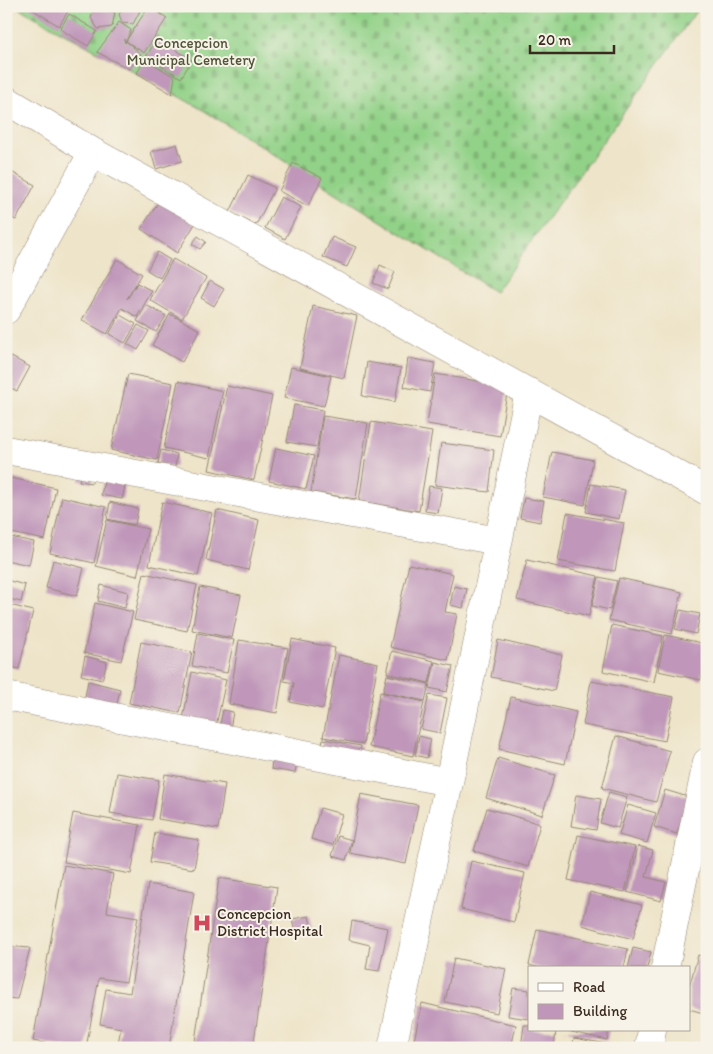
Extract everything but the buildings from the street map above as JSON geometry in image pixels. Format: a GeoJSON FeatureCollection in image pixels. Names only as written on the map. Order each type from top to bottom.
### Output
{"type":"FeatureCollection","features":[{"type":"Feature","properties":{"kind":"street"},"geometry":{"type":"LineString","coordinates":[[6,100],[93,152],[707,490]]}},
{"type":"Feature","properties":{"kind":"street"},"geometry":{"type":"LineString","coordinates":[[6,310],[93,152]]}},
{"type":"Feature","properties":{"kind":"street"},"geometry":{"type":"LineString","coordinates":[[392,1048],[529,392]]}},
{"type":"Feature","properties":{"kind":"street"},"geometry":{"type":"LineString","coordinates":[[6,450],[498,541]]}},
{"type":"Feature","properties":{"kind":"street"},"geometry":{"type":"LineString","coordinates":[[6,696],[449,782]]}},
{"type":"Feature","properties":{"kind":"street"},"geometry":{"type":"LineString","coordinates":[[665,966],[707,762]]}},
{"type":"Feature","properties":{"kind":"street"},"geometry":{"type":"LineString","coordinates":[[648,1048],[652,1032]]}},
{"type":"Feature","properties":{"kind":"green space","name":"Concepcion Municipal Cemetery"},"geometry":{"type":"Polygon","coordinates":[[[15,6],[700,6],[495,292],[203,110],[15,6]]]}},
{"type":"Feature","properties":{"kind":"place","name":"Concepcion District Hospital"},"geometry":{"type":"Point","coordinates":[202,923]}}]}
